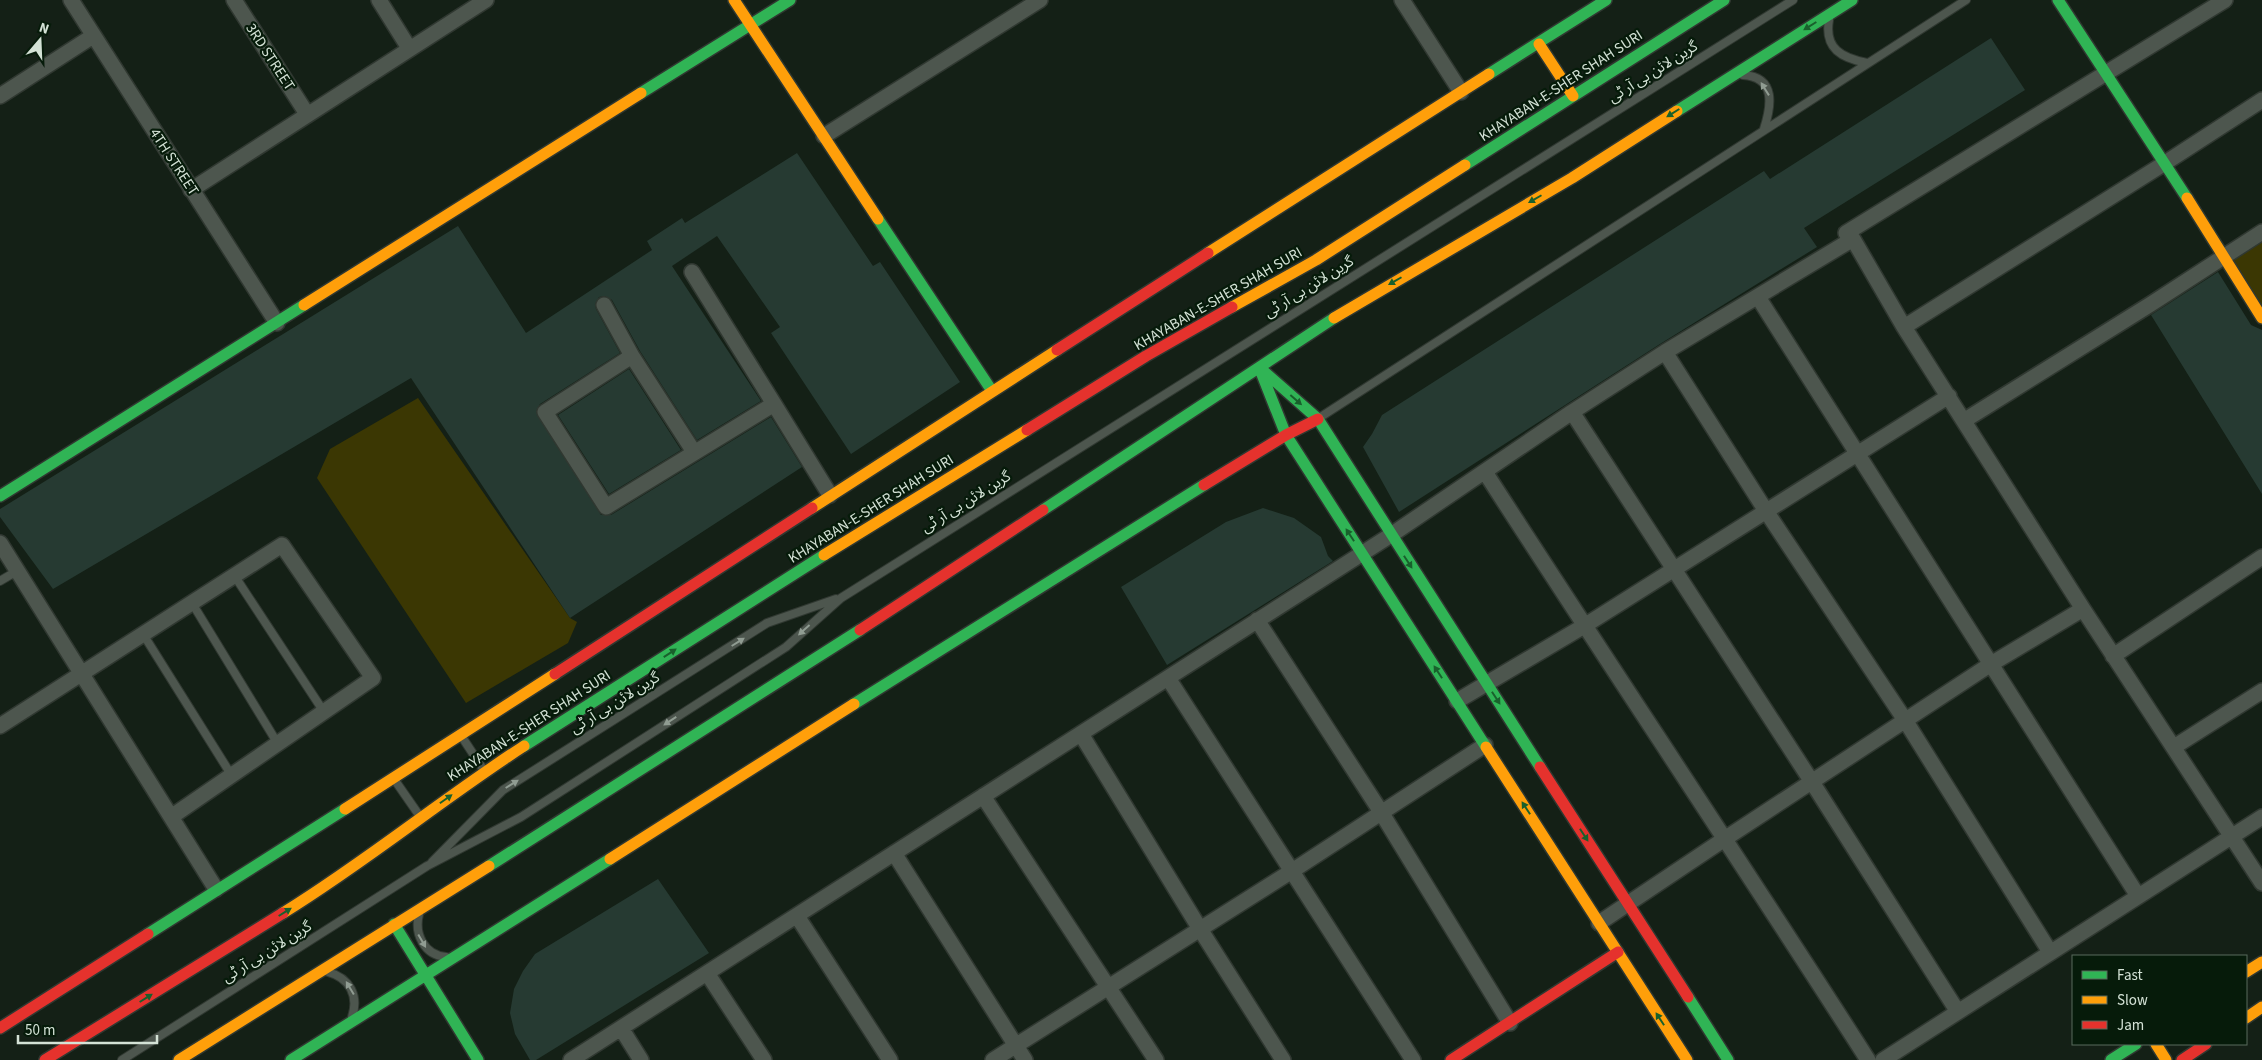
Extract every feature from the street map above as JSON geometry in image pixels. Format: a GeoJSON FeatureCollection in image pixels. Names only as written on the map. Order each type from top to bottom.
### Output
{"type":"FeatureCollection","features":[{"type":"Feature","properties":{"kind":"main road"},"geometry":{"type":"LineString","coordinates":[[734,0],[992,390]]}},
{"type":"Feature","properties":{"kind":"main road"},"geometry":{"type":"LineString","coordinates":[[0,496],[790,0]]}},
{"type":"Feature","properties":{"kind":"main road"},"geometry":{"type":"LineString","coordinates":[[0,1028],[216,889],[460,736],[992,390],[1606,0]]}},
{"type":"Feature","properties":{"kind":"main road","name":"KHAYABAN-E-SHER SHAH SURI"},"geometry":{"type":"LineString","coordinates":[[45,1060],[316,893],[484,772],[734,611],[1146,356],[1316,260],[1724,0]]}},
{"type":"Feature","properties":{"kind":"main road"},"geometry":{"type":"LineString","coordinates":[[179,1060],[781,682],[1352,306],[1572,178],[1852,0]]}},
{"type":"Feature","properties":{"kind":"main road"},"geometry":{"type":"LineString","coordinates":[[2058,0],[2107,72],[2262,318]]}},
{"type":"Feature","properties":{"kind":"main road"},"geometry":{"type":"LineString","coordinates":[[1539,44],[1573,96]]}},
{"type":"Feature","properties":{"kind":"main road"},"geometry":{"type":"LineString","coordinates":[[1260,368],[1318,419],[1728,1060]]}},
{"type":"Feature","properties":{"kind":"main road"},"geometry":{"type":"LineString","coordinates":[[1260,368],[1286,435],[1687,1060]]}},
{"type":"Feature","properties":{"kind":"main road"},"geometry":{"type":"LineString","coordinates":[[291,1060],[1129,531],[1286,435],[1318,419]]}},
{"type":"Feature","properties":{"kind":"main road"},"geometry":{"type":"LineString","coordinates":[[394,924],[478,1060]]}},
{"type":"Feature","properties":{"kind":"main road"},"geometry":{"type":"LineString","coordinates":[[1451,1060],[1618,952]]}},
{"type":"Feature","properties":{"kind":"main road"},"geometry":{"type":"LineString","coordinates":[[2247,971],[2262,962]]}},
{"type":"Feature","properties":{"kind":"main road"},"geometry":{"type":"LineString","coordinates":[[2247,1017],[2262,1007]]}},
{"type":"Feature","properties":{"kind":"main road"},"geometry":{"type":"LineString","coordinates":[[2111,1060],[2134,1045]]}},
{"type":"Feature","properties":{"kind":"main road"},"geometry":{"type":"LineString","coordinates":[[2157,1045],[2166,1060]]}},
{"type":"Feature","properties":{"kind":"main road"},"geometry":{"type":"LineString","coordinates":[[2182,1060],[2204,1045]]}},
{"type":"Feature","properties":{"kind":"street","name":"4TH STREET"},"geometry":{"type":"LineString","coordinates":[[71,0],[277,323]]}},
{"type":"Feature","properties":{"kind":"street","name":"3RD STREET"},"geometry":{"type":"LineString","coordinates":[[234,0],[307,114]]}},
{"type":"Feature","properties":{"kind":"street"},"geometry":{"type":"LineString","coordinates":[[379,0],[409,48]]}},
{"type":"Feature","properties":{"kind":"street"},"geometry":{"type":"LineString","coordinates":[[192,190],[486,0]]}},
{"type":"Feature","properties":{"kind":"street"},"geometry":{"type":"LineString","coordinates":[[824,136],[1040,0]]}},
{"type":"Feature","properties":{"kind":"street"},"geometry":{"type":"LineString","coordinates":[[1402,0],[1461,92]]}},
{"type":"Feature","properties":{"kind":"street"},"geometry":{"type":"LineString","coordinates":[[2225,0],[1846,232],[1853,240],[1904,327],[1965,420],[2082,608],[2262,883]]}},
{"type":"Feature","properties":{"kind":"street"},"geometry":{"type":"LineString","coordinates":[[0,96],[93,36]]}},
{"type":"Feature","properties":{"kind":"street"},"geometry":{"type":"LineString","coordinates":[[1904,327],[2262,100]]}},
{"type":"Feature","properties":{"kind":"street"},"geometry":{"type":"LineString","coordinates":[[1965,420],[2262,232]]}},
{"type":"Feature","properties":{"kind":"street"},"geometry":{"type":"LineString","coordinates":[[571,1060],[1362,554],[1572,412],[1666,352],[1853,240]]}},
{"type":"Feature","properties":{"kind":"street"},"geometry":{"type":"LineString","coordinates":[[692,272],[830,494]]}},
{"type":"Feature","properties":{"kind":"street"},"geometry":{"type":"LineString","coordinates":[[1758,297],[2138,896]]}},
{"type":"Feature","properties":{"kind":"street"},"geometry":{"type":"LineString","coordinates":[[604,305],[632,356],[694,452]]}},
{"type":"Feature","properties":{"kind":"street"},"geometry":{"type":"LineString","coordinates":[[1666,352],[1766,511],[1905,720],[2050,952]]}},
{"type":"Feature","properties":{"kind":"street"},"geometry":{"type":"LineString","coordinates":[[632,356],[545,412],[606,507],[774,404]]}},
{"type":"Feature","properties":{"kind":"street"},"geometry":{"type":"LineString","coordinates":[[1457,702],[1584,626],[1949,396]]}},
{"type":"Feature","properties":{"kind":"street"},"geometry":{"type":"LineString","coordinates":[[1572,412],[1812,782],[1958,1012]]}},
{"type":"Feature","properties":{"kind":"street"},"geometry":{"type":"LineString","coordinates":[[1485,472],[1584,626],[1726,838],[1868,1060]]}},
{"type":"Feature","properties":{"kind":"street"},"geometry":{"type":"LineString","coordinates":[[0,543],[216,889]]}},
{"type":"Feature","properties":{"kind":"street"},"geometry":{"type":"LineString","coordinates":[[0,726],[282,545],[373,678],[171,817]]}},
{"type":"Feature","properties":{"kind":"street"},"geometry":{"type":"LineString","coordinates":[[2113,656],[2262,557]]}},
{"type":"Feature","properties":{"kind":"street"},"geometry":{"type":"LineString","coordinates":[[1599,923],[1905,720],[2082,608]]}},
{"type":"Feature","properties":{"kind":"street"},"geometry":{"type":"LineString","coordinates":[[1257,620],[1381,812],[1510,1023]]}},
{"type":"Feature","properties":{"kind":"street"},"geometry":{"type":"LineString","coordinates":[[1168,678],[1413,1060]]}},
{"type":"Feature","properties":{"kind":"street"},"geometry":{"type":"LineString","coordinates":[[2174,747],[2262,691]]}},
{"type":"Feature","properties":{"kind":"street"},"geometry":{"type":"LineString","coordinates":[[1081,734],[1200,929],[1283,1060]]}},
{"type":"Feature","properties":{"kind":"street"},"geometry":{"type":"LineString","coordinates":[[993,1060],[1292,871],[1485,745]]}},
{"type":"Feature","properties":{"kind":"street"},"geometry":{"type":"LineString","coordinates":[[983,796],[1156,1060]]}},
{"type":"Feature","properties":{"kind":"street"},"geometry":{"type":"LineString","coordinates":[[1883,1060],[2262,817]]}},
{"type":"Feature","properties":{"kind":"street"},"geometry":{"type":"LineString","coordinates":[[894,853],[1025,1060]]}},
{"type":"Feature","properties":{"kind":"street"},"geometry":{"type":"LineString","coordinates":[[797,916],[890,1060]]}},
{"type":"Feature","properties":{"kind":"street"},"geometry":{"type":"LineString","coordinates":[[707,973],[764,1060]]}},
{"type":"Feature","properties":{"kind":"street"},"geometry":{"type":"LineString","coordinates":[[621,1028],[641,1060]]}},
{"type":"Feature","properties":{"kind":"lane","name":"گرین لائن بی آر ٹی"},"geometry":{"type":"LineString","coordinates":[[122,1060],[427,866],[521,817],[778,652],[840,598],[1793,0]]}},
{"type":"Feature","properties":{"kind":"lane"},"geometry":{"type":"LineString","coordinates":[[1318,419],[1966,0]]}},
{"type":"Feature","properties":{"kind":"lane"},"geometry":{"type":"LineString","coordinates":[[1834,11],[1829,20],[1828,31],[1830,41],[1844,57],[1867,63]]}},
{"type":"Feature","properties":{"kind":"lane"},"geometry":{"type":"LineString","coordinates":[[1729,78],[1747,75],[1764,84],[1771,101],[1771,110],[1764,129]]}},
{"type":"Feature","properties":{"kind":"lane"},"geometry":{"type":"LineString","coordinates":[[0,581],[17,571]]}},
{"type":"Feature","properties":{"kind":"lane"},"geometry":{"type":"LineString","coordinates":[[234,575],[324,712]]}},
{"type":"Feature","properties":{"kind":"lane","name":"گرین لائن بی آر ٹی"},"geometry":{"type":"LineString","coordinates":[[427,866],[503,790],[767,624],[840,598]]}},
{"type":"Feature","properties":{"kind":"lane"},"geometry":{"type":"LineString","coordinates":[[192,603],[278,744]]}},
{"type":"Feature","properties":{"kind":"lane"},"geometry":{"type":"LineString","coordinates":[[143,634],[232,776]]}},
{"type":"Feature","properties":{"kind":"lane"},"geometry":{"type":"LineString","coordinates":[[460,736],[484,772]]}},
{"type":"Feature","properties":{"kind":"lane"},"geometry":{"type":"LineString","coordinates":[[394,778],[420,817]]}},
{"type":"Feature","properties":{"kind":"lane"},"geometry":{"type":"LineString","coordinates":[[423,906],[417,926],[424,946],[432,953],[453,958]]}},
{"type":"Feature","properties":{"kind":"lane"},"geometry":{"type":"LineString","coordinates":[[317,973],[336,974],[351,988],[355,1007],[347,1024]]}},
{"type":"Feature","properties":{"kind":"shaded area"},"geometry":{"type":"Polygon","coordinates":[[[2262,232],[2262,318],[2224,257],[2262,232]]]}},
{"type":"Feature","properties":{"kind":"shaded area"},"geometry":{"type":"Polygon","coordinates":[[[418,398],[570,618],[577,622],[568,643],[466,703],[317,478],[330,449],[418,398]]]}},
{"type":"Feature","properties":{"kind":"building"},"geometry":{"type":"Polygon","coordinates":[[[1991,38],[2025,90],[1804,228],[1817,247],[1660,344],[1399,512],[1363,447],[1382,415],[1764,171],[1770,179],[1991,38]]]}},
{"type":"Feature","properties":{"kind":"building"},"geometry":{"type":"Polygon","coordinates":[[[797,153],[873,266],[880,262],[960,382],[851,454],[771,333],[780,327],[717,236],[672,266],[761,401],[697,440],[640,351],[612,300],[605,296],[599,297],[595,304],[596,309],[620,353],[540,404],[536,412],[601,515],[611,515],[771,417],[802,467],[570,618],[411,378],[53,589],[0,517],[0,509],[458,226],[526,333],[652,250],[647,241],[682,218],[685,223],[797,153]]]}},
{"type":"Feature","properties":{"kind":"building"},"geometry":{"type":"Polygon","coordinates":[[[2218,272],[2251,325],[2262,330],[2262,494],[2151,315],[2218,272]]]}},
{"type":"Feature","properties":{"kind":"building"},"geometry":{"type":"Polygon","coordinates":[[[629,369],[681,450],[609,494],[558,415],[629,369]]]}},
{"type":"Feature","properties":{"kind":"building"},"geometry":{"type":"Polygon","coordinates":[[[1263,508],[1294,518],[1321,537],[1328,556],[1333,561],[1167,665],[1121,587],[1226,522],[1263,508]]]}},
{"type":"Feature","properties":{"kind":"building"},"geometry":{"type":"Polygon","coordinates":[[[658,879],[709,953],[536,1060],[530,1060],[515,1034],[510,1013],[514,989],[523,971],[535,954],[658,879]]]}},
{"type":"Feature","properties":{"kind":"traffic: fast"},"geometry":{"type":"LineString","coordinates":[[641,93],[790,0]]}},
{"type":"Feature","properties":{"kind":"traffic: fast"},"geometry":{"type":"LineString","coordinates":[[1489,74],[1606,0]]}},
{"type":"Feature","properties":{"kind":"traffic: fast"},"geometry":{"type":"LineString","coordinates":[[1465,165],[1724,0]]}},
{"type":"Feature","properties":{"kind":"traffic: fast"},"geometry":{"type":"LineString","coordinates":[[1677,111],[1852,0]]}},
{"type":"Feature","properties":{"kind":"traffic: fast"},"geometry":{"type":"LineString","coordinates":[[2058,0],[2187,198]]}},
{"type":"Feature","properties":{"kind":"traffic: fast"},"geometry":{"type":"LineString","coordinates":[[878,219],[992,391]]}},
{"type":"Feature","properties":{"kind":"traffic: fast"},"geometry":{"type":"LineString","coordinates":[[0,496],[304,305]]}},
{"type":"Feature","properties":{"kind":"traffic: fast"},"geometry":{"type":"LineString","coordinates":[[1043,510],[1334,318]]}},
{"type":"Feature","properties":{"kind":"traffic: fast"},"geometry":{"type":"LineString","coordinates":[[1260,368],[1318,419],[1540,767]]}},
{"type":"Feature","properties":{"kind":"traffic: fast"},"geometry":{"type":"LineString","coordinates":[[1261,372],[1286,435],[1486,747]]}},
{"type":"Feature","properties":{"kind":"traffic: fast"},"geometry":{"type":"LineString","coordinates":[[854,704],[1204,485]]}},
{"type":"Feature","properties":{"kind":"traffic: fast"},"geometry":{"type":"LineString","coordinates":[[524,746],[824,555]]}},
{"type":"Feature","properties":{"kind":"traffic: fast"},"geometry":{"type":"LineString","coordinates":[[489,866],[860,630]]}},
{"type":"Feature","properties":{"kind":"traffic: fast"},"geometry":{"type":"LineString","coordinates":[[148,934],[345,809]]}},
{"type":"Feature","properties":{"kind":"traffic: fast"},"geometry":{"type":"LineString","coordinates":[[291,1060],[610,859]]}},
{"type":"Feature","properties":{"kind":"traffic: fast"},"geometry":{"type":"LineString","coordinates":[[394,924],[478,1060]]}},
{"type":"Feature","properties":{"kind":"traffic: fast"},"geometry":{"type":"LineString","coordinates":[[1688,997],[1728,1060]]}},
{"type":"Feature","properties":{"kind":"traffic: fast"},"geometry":{"type":"LineString","coordinates":[[2111,1060],[2134,1045]]}},
{"type":"Feature","properties":{"kind":"traffic: slow"},"geometry":{"type":"LineString","coordinates":[[734,0],[878,219]]}},
{"type":"Feature","properties":{"kind":"traffic: slow"},"geometry":{"type":"LineString","coordinates":[[1539,44],[1573,96]]}},
{"type":"Feature","properties":{"kind":"traffic: slow"},"geometry":{"type":"LineString","coordinates":[[1208,253],[1489,74]]}},
{"type":"Feature","properties":{"kind":"traffic: slow"},"geometry":{"type":"LineString","coordinates":[[304,305],[641,93]]}},
{"type":"Feature","properties":{"kind":"traffic: slow"},"geometry":{"type":"LineString","coordinates":[[1334,318],[1572,178],[1677,111]]}},
{"type":"Feature","properties":{"kind":"traffic: slow"},"geometry":{"type":"LineString","coordinates":[[1232,307],[1316,260],[1465,165]]}},
{"type":"Feature","properties":{"kind":"traffic: slow"},"geometry":{"type":"LineString","coordinates":[[2187,198],[2262,318]]}},
{"type":"Feature","properties":{"kind":"traffic: slow"},"geometry":{"type":"LineString","coordinates":[[812,508],[1057,350]]}},
{"type":"Feature","properties":{"kind":"traffic: slow"},"geometry":{"type":"LineString","coordinates":[[824,555],[1027,430]]}},
{"type":"Feature","properties":{"kind":"traffic: slow"},"geometry":{"type":"LineString","coordinates":[[345,809],[555,674]]}},
{"type":"Feature","properties":{"kind":"traffic: slow"},"geometry":{"type":"LineString","coordinates":[[610,859],[854,704]]}},
{"type":"Feature","properties":{"kind":"traffic: slow"},"geometry":{"type":"LineString","coordinates":[[283,913],[344,873],[463,787],[524,746]]}},
{"type":"Feature","properties":{"kind":"traffic: slow"},"geometry":{"type":"LineString","coordinates":[[1486,747],[1687,1060]]}},
{"type":"Feature","properties":{"kind":"traffic: slow"},"geometry":{"type":"LineString","coordinates":[[179,1060],[489,866]]}},
{"type":"Feature","properties":{"kind":"traffic: slow"},"geometry":{"type":"LineString","coordinates":[[2247,971],[2262,962]]}},
{"type":"Feature","properties":{"kind":"traffic: slow"},"geometry":{"type":"LineString","coordinates":[[2247,1017],[2262,1007]]}},
{"type":"Feature","properties":{"kind":"traffic: slow"},"geometry":{"type":"LineString","coordinates":[[2157,1045],[2166,1060]]}},
{"type":"Feature","properties":{"kind":"traffic: jam"},"geometry":{"type":"LineString","coordinates":[[1057,350],[1208,253]]}},
{"type":"Feature","properties":{"kind":"traffic: jam"},"geometry":{"type":"LineString","coordinates":[[1027,430],[1146,356],[1232,307]]}},
{"type":"Feature","properties":{"kind":"traffic: jam"},"geometry":{"type":"LineString","coordinates":[[1204,485],[1286,435],[1318,419]]}},
{"type":"Feature","properties":{"kind":"traffic: jam"},"geometry":{"type":"LineString","coordinates":[[555,674],[812,508]]}},
{"type":"Feature","properties":{"kind":"traffic: jam"},"geometry":{"type":"LineString","coordinates":[[860,630],[1043,510]]}},
{"type":"Feature","properties":{"kind":"traffic: jam"},"geometry":{"type":"LineString","coordinates":[[1540,767],[1688,997]]}},
{"type":"Feature","properties":{"kind":"traffic: jam"},"geometry":{"type":"LineString","coordinates":[[45,1060],[283,913]]}},
{"type":"Feature","properties":{"kind":"traffic: jam"},"geometry":{"type":"LineString","coordinates":[[0,1028],[148,934]]}},
{"type":"Feature","properties":{"kind":"traffic: jam"},"geometry":{"type":"LineString","coordinates":[[1451,1060],[1618,952]]}},
{"type":"Feature","properties":{"kind":"traffic: jam"},"geometry":{"type":"LineString","coordinates":[[2182,1060],[2204,1045]]}}]}
